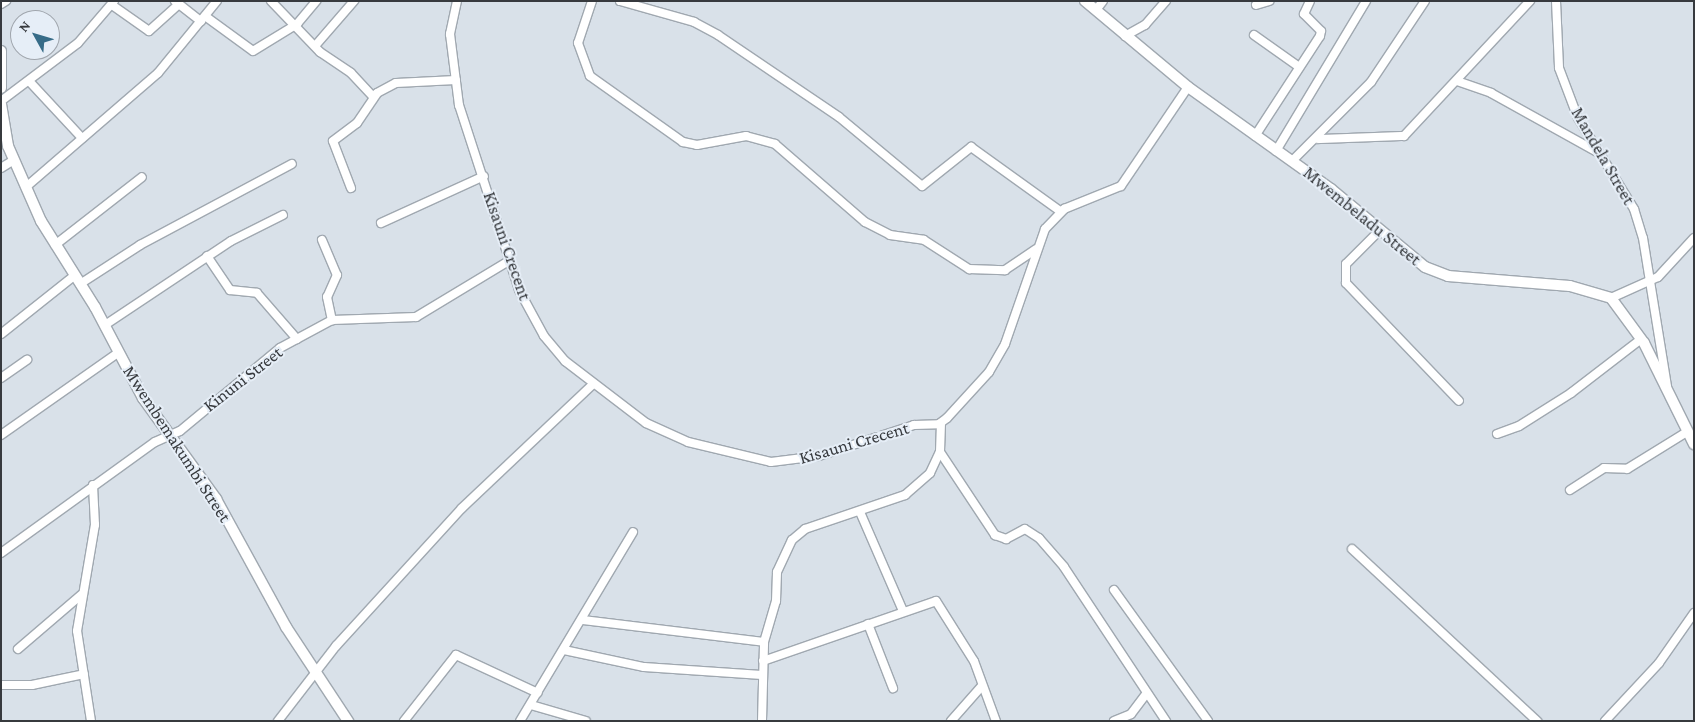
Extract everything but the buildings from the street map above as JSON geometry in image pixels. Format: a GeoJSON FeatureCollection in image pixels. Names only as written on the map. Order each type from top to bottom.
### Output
{"type":"FeatureCollection","features":[{"type":"Feature","properties":{"kind":"street"},"geometry":{"type":"LineString","coordinates":[[1,4],[6,1]]}},
{"type":"Feature","properties":{"kind":"street"},"geometry":{"type":"LineString","coordinates":[[26,187],[158,72],[217,1]]}},
{"type":"Feature","properties":{"kind":"street"},"geometry":{"type":"LineString","coordinates":[[271,1],[297,24],[315,46],[351,73],[373,97]]}},
{"type":"Feature","properties":{"kind":"street"},"geometry":{"type":"LineString","coordinates":[[1,103],[78,42],[113,3],[149,30],[177,2],[253,51],[297,24],[316,1]]}},
{"type":"Feature","properties":{"kind":"street"},"geometry":{"type":"LineString","coordinates":[[315,46],[354,1]]}},
{"type":"Feature","properties":{"kind":"street","name":"Kisauni Crecent"},"geometry":{"type":"LineString","coordinates":[[457,1],[450,34],[461,114],[484,176],[509,261],[544,336],[593,384],[638,418],[671,436],[771,462],[819,456],[914,425],[942,423]]}},
{"type":"Feature","properties":{"kind":"street"},"geometry":{"type":"LineString","coordinates":[[592,1],[578,42],[590,76],[683,142],[697,145],[746,136],[775,144],[865,222],[890,235],[924,240],[969,269],[1005,270],[1036,249]]}},
{"type":"Feature","properties":{"kind":"street"},"geometry":{"type":"LineString","coordinates":[[620,1],[694,22],[726,40],[839,116],[922,186],[961,151],[973,148],[1060,211]]}},
{"type":"Feature","properties":{"kind":"street","name":"Mwembeladu Street"},"geometry":{"type":"LineString","coordinates":[[1085,1],[1124,36],[1188,87],[1292,161],[1378,232],[1425,267],[1448,276],[1570,286],[1611,298]]}},
{"type":"Feature","properties":{"kind":"street"},"geometry":{"type":"LineString","coordinates":[[1096,10],[1103,1]]}},
{"type":"Feature","properties":{"kind":"street"},"geometry":{"type":"LineString","coordinates":[[1124,36],[1145,25],[1166,1]]}},
{"type":"Feature","properties":{"kind":"street"},"geometry":{"type":"LineString","coordinates":[[1256,5],[1269,1]]}},
{"type":"Feature","properties":{"kind":"street"},"geometry":{"type":"LineString","coordinates":[[1255,136],[1321,31],[1304,14],[1310,1]]}},
{"type":"Feature","properties":{"kind":"street"},"geometry":{"type":"LineString","coordinates":[[1276,151],[1366,1]]}},
{"type":"Feature","properties":{"kind":"street"},"geometry":{"type":"LineString","coordinates":[[1292,161],[1318,139],[1371,82],[1425,1]]}},
{"type":"Feature","properties":{"kind":"street"},"geometry":{"type":"LineString","coordinates":[[1318,139],[1404,136],[1457,81],[1470,60],[1530,1]]}},
{"type":"Feature","properties":{"kind":"street","name":"Mandela Street"},"geometry":{"type":"LineString","coordinates":[[1556,1],[1559,68],[1597,152],[1634,210],[1647,257],[1648,282],[1667,389]]}},
{"type":"Feature","properties":{"kind":"street"},"geometry":{"type":"LineString","coordinates":[[1254,35],[1300,67]]}},
{"type":"Feature","properties":{"kind":"street"},"geometry":{"type":"LineString","coordinates":[[1,52],[1,88]]}},
{"type":"Feature","properties":{"kind":"street"},"geometry":{"type":"LineString","coordinates":[[351,188],[333,141],[357,123],[373,97],[396,83],[456,80]]}},
{"type":"Feature","properties":{"kind":"street"},"geometry":{"type":"LineString","coordinates":[[29,81],[82,138]]}},
{"type":"Feature","properties":{"kind":"street"},"geometry":{"type":"LineString","coordinates":[[1457,81],[1491,93],[1597,152]]}},
{"type":"Feature","properties":{"kind":"street"},"geometry":{"type":"LineString","coordinates":[[762,721],[764,642],[776,601],[777,572],[792,540],[805,529],[898,500],[916,488],[940,452],[942,423],[989,372],[1005,344],[1026,292],[1036,249],[1060,211],[1121,186],[1188,87]]}},
{"type":"Feature","properties":{"kind":"street","name":"Mwembemakumbi Street"},"geometry":{"type":"LineString","coordinates":[[1,103],[14,160],[55,245],[105,325],[168,438],[216,499],[316,677],[343,719]]}},
{"type":"Feature","properties":{"kind":"street"},"geometry":{"type":"LineString","coordinates":[[1,168],[14,160]]}},
{"type":"Feature","properties":{"kind":"street"},"geometry":{"type":"LineString","coordinates":[[3,330],[77,280],[292,164]]}},
{"type":"Feature","properties":{"kind":"street"},"geometry":{"type":"LineString","coordinates":[[381,223],[484,176]]}},
{"type":"Feature","properties":{"kind":"street"},"geometry":{"type":"LineString","coordinates":[[55,245],[142,177]]}},
{"type":"Feature","properties":{"kind":"street"},"geometry":{"type":"LineString","coordinates":[[105,325],[208,256],[283,215]]}},
{"type":"Feature","properties":{"kind":"street"},"geometry":{"type":"LineString","coordinates":[[1378,232],[1346,264],[1346,283],[1459,401]]}},
{"type":"Feature","properties":{"kind":"street"},"geometry":{"type":"LineString","coordinates":[[1694,238],[1670,267],[1648,282],[1611,298],[1642,339],[1694,444]]}},
{"type":"Feature","properties":{"kind":"street"},"geometry":{"type":"LineString","coordinates":[[322,240],[337,275],[327,297],[332,320]]}},
{"type":"Feature","properties":{"kind":"street"},"geometry":{"type":"LineString","coordinates":[[208,256],[230,290],[257,293],[297,339]]}},
{"type":"Feature","properties":{"kind":"street","name":"Kinuni Street"},"geometry":{"type":"LineString","coordinates":[[1,553],[93,485],[168,438],[253,367],[297,339],[332,320],[416,317],[509,261]]}},
{"type":"Feature","properties":{"kind":"street"},"geometry":{"type":"LineString","coordinates":[[1497,434],[1519,426],[1571,393],[1642,339]]}},
{"type":"Feature","properties":{"kind":"street"},"geometry":{"type":"LineString","coordinates":[[1,436],[119,352]]}},
{"type":"Feature","properties":{"kind":"street"},"geometry":{"type":"LineString","coordinates":[[1,378],[27,360]]}},
{"type":"Feature","properties":{"kind":"street"},"geometry":{"type":"LineString","coordinates":[[278,721],[316,677],[336,646],[462,508],[593,384]]}},
{"type":"Feature","properties":{"kind":"street"},"geometry":{"type":"LineString","coordinates":[[1570,490],[1604,468],[1626,469],[1688,432]]}},
{"type":"Feature","properties":{"kind":"street"},"geometry":{"type":"LineString","coordinates":[[940,452],[997,537],[1006,539],[1025,529],[1048,547],[1166,721]]}},
{"type":"Feature","properties":{"kind":"street"},"geometry":{"type":"LineString","coordinates":[[91,721],[77,631],[95,525],[93,485]]}},
{"type":"Feature","properties":{"kind":"street"},"geometry":{"type":"LineString","coordinates":[[860,512],[903,612]]}},
{"type":"Feature","properties":{"kind":"street"},"geometry":{"type":"LineString","coordinates":[[520,721],[583,620],[633,532]]}},
{"type":"Feature","properties":{"kind":"street"},"geometry":{"type":"LineString","coordinates":[[1352,549],[1417,612],[1505,686],[1537,721]]}},
{"type":"Feature","properties":{"kind":"street"},"geometry":{"type":"LineString","coordinates":[[1114,590],[1208,721]]}},
{"type":"Feature","properties":{"kind":"street"},"geometry":{"type":"LineString","coordinates":[[18,649],[82,595]]}},
{"type":"Feature","properties":{"kind":"street"},"geometry":{"type":"LineString","coordinates":[[763,661],[903,612],[930,600],[941,605],[974,661],[981,687],[996,721]]}},
{"type":"Feature","properties":{"kind":"street"},"geometry":{"type":"LineString","coordinates":[[1605,721],[1659,663],[1694,612]]}},
{"type":"Feature","properties":{"kind":"street"},"geometry":{"type":"LineString","coordinates":[[583,620],[764,642]]}},
{"type":"Feature","properties":{"kind":"street"},"geometry":{"type":"LineString","coordinates":[[868,624],[893,688]]}},
{"type":"Feature","properties":{"kind":"street"},"geometry":{"type":"LineString","coordinates":[[564,650],[644,667],[762,675]]}},
{"type":"Feature","properties":{"kind":"street"},"geometry":{"type":"LineString","coordinates":[[404,721],[456,655],[538,693]]}},
{"type":"Feature","properties":{"kind":"street"},"geometry":{"type":"LineString","coordinates":[[1,685],[32,685],[84,674]]}},
{"type":"Feature","properties":{"kind":"street"},"geometry":{"type":"LineString","coordinates":[[951,721],[981,687]]}},
{"type":"Feature","properties":{"kind":"street"},"geometry":{"type":"LineString","coordinates":[[1114,721],[1131,714],[1147,693]]}},
{"type":"Feature","properties":{"kind":"street"},"geometry":{"type":"LineString","coordinates":[[531,705],[586,721]]}}]}
